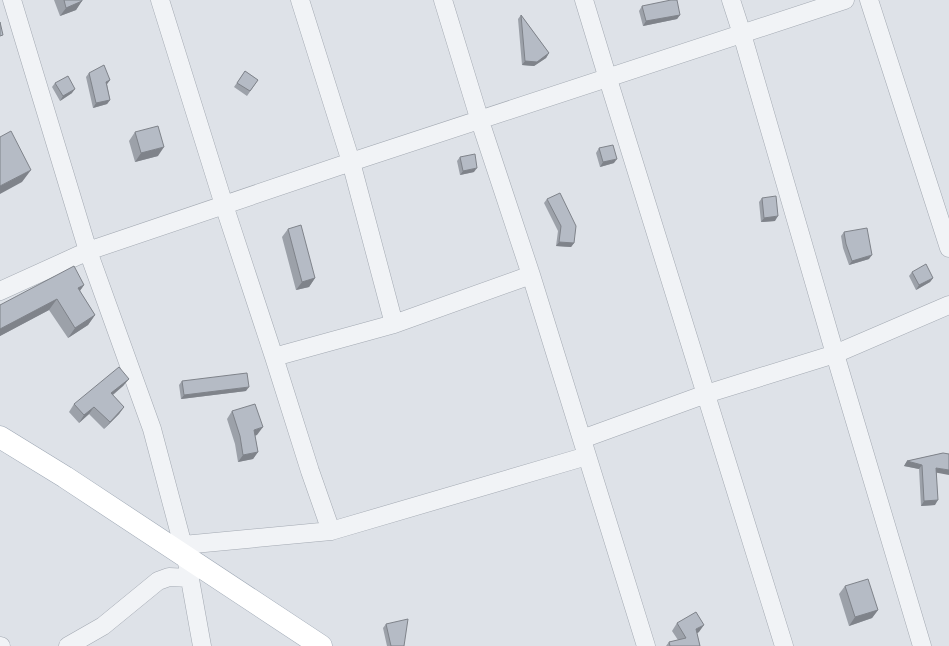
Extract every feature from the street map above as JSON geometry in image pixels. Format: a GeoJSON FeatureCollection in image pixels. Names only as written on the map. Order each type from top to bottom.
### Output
{"type":"FeatureCollection","features":[{"type":"Feature","properties":{"kind":"main road"},"geometry":{"type":"LineString","coordinates":[[0,437],[185,551],[321,646]]}},
{"type":"Feature","properties":{"kind":"street"},"geometry":{"type":"LineString","coordinates":[[12,0],[88,251],[152,429],[185,551],[202,646]]}},
{"type":"Feature","properties":{"kind":"street"},"geometry":{"type":"LineString","coordinates":[[160,0],[224,205],[310,471],[331,531]]}},
{"type":"Feature","properties":{"kind":"street"},"geometry":{"type":"LineString","coordinates":[[300,0],[351,162],[394,324]]}},
{"type":"Feature","properties":{"kind":"street"},"geometry":{"type":"LineString","coordinates":[[443,0],[480,121],[531,275],[646,646]]}},
{"type":"Feature","properties":{"kind":"street"},"geometry":{"type":"LineString","coordinates":[[584,0],[784,646]]}},
{"type":"Feature","properties":{"kind":"street"},"geometry":{"type":"LineString","coordinates":[[730,0],[742,34],[922,646]]}},
{"type":"Feature","properties":{"kind":"street"},"geometry":{"type":"LineString","coordinates":[[0,291],[88,251],[351,162],[480,121],[845,0]]}},
{"type":"Feature","properties":{"kind":"street"},"geometry":{"type":"LineString","coordinates":[[869,0],[949,248]]}},
{"type":"Feature","properties":{"kind":"street"},"geometry":{"type":"LineString","coordinates":[[274,357],[394,324],[531,275]]}},
{"type":"Feature","properties":{"kind":"street"},"geometry":{"type":"LineString","coordinates":[[185,551],[331,531],[584,448],[706,394],[835,354],[949,305]]}},
{"type":"Feature","properties":{"kind":"street"},"geometry":{"type":"LineString","coordinates":[[68,646],[103,626],[158,581],[169,577],[190,578]]}},
{"type":"Feature","properties":{"kind":"building"},"geometry":{"type":"Polygon","coordinates":[[[64,0],[82,0],[82,1],[66,8],[64,0]]]}},
{"type":"Feature","properties":{"kind":"building"},"geometry":{"type":"Polygon","coordinates":[[[677,0],[680,15],[646,21],[642,6],[677,0]]]}},
{"type":"Feature","properties":{"kind":"building"},"geometry":{"type":"Polygon","coordinates":[[[521,15],[549,53],[537,62],[525,61],[521,15]]]}},
{"type":"Feature","properties":{"kind":"building"},"geometry":{"type":"Polygon","coordinates":[[[0,22],[3,35],[0,36],[0,22]]]}},
{"type":"Feature","properties":{"kind":"building"},"geometry":{"type":"Polygon","coordinates":[[[104,65],[110,80],[106,82],[110,100],[96,103],[89,73],[104,65]]]}},
{"type":"Feature","properties":{"kind":"building"},"geometry":{"type":"Polygon","coordinates":[[[245,71],[258,80],[250,91],[237,83],[245,71]]]}},
{"type":"Feature","properties":{"kind":"building"},"geometry":{"type":"Polygon","coordinates":[[[68,76],[75,89],[63,96],[55,83],[68,76]]]}},
{"type":"Feature","properties":{"kind":"building"},"geometry":{"type":"Polygon","coordinates":[[[158,126],[164,147],[141,153],[135,132],[158,126]]]}},
{"type":"Feature","properties":{"kind":"building"},"geometry":{"type":"Polygon","coordinates":[[[11,131],[31,170],[0,186],[0,137],[11,131]]]}},
{"type":"Feature","properties":{"kind":"building"},"geometry":{"type":"Polygon","coordinates":[[[613,145],[617,159],[603,162],[599,148],[613,145]]]}},
{"type":"Feature","properties":{"kind":"building"},"geometry":{"type":"Polygon","coordinates":[[[475,154],[477,168],[463,171],[460,157],[475,154]]]}},
{"type":"Feature","properties":{"kind":"building"},"geometry":{"type":"Polygon","coordinates":[[[560,193],[576,226],[574,243],[559,242],[561,226],[547,199],[560,193]]]}},
{"type":"Feature","properties":{"kind":"building"},"geometry":{"type":"Polygon","coordinates":[[[776,196],[778,216],[764,218],[762,198],[776,196]]]}},
{"type":"Feature","properties":{"kind":"building"},"geometry":{"type":"Polygon","coordinates":[[[301,225],[315,278],[302,282],[288,229],[301,225]]]}},
{"type":"Feature","properties":{"kind":"building"},"geometry":{"type":"Polygon","coordinates":[[[867,228],[872,255],[852,261],[846,244],[844,232],[867,228]]]}},
{"type":"Feature","properties":{"kind":"building"},"geometry":{"type":"Polygon","coordinates":[[[926,264],[933,278],[919,285],[912,272],[926,264]]]}},
{"type":"Feature","properties":{"kind":"building"},"geometry":{"type":"Polygon","coordinates":[[[74,266],[84,285],[78,288],[95,315],[75,328],[57,299],[0,329],[0,305],[74,266]]]}},
{"type":"Feature","properties":{"kind":"building"},"geometry":{"type":"Polygon","coordinates":[[[119,367],[129,379],[111,393],[124,407],[110,422],[94,407],[84,415],[74,404],[119,367]]]}},
{"type":"Feature","properties":{"kind":"building"},"geometry":{"type":"Polygon","coordinates":[[[247,373],[249,387],[184,395],[182,381],[247,373]]]}},
{"type":"Feature","properties":{"kind":"building"},"geometry":{"type":"Polygon","coordinates":[[[255,404],[263,427],[254,430],[258,452],[243,455],[240,436],[232,411],[255,404]]]}},
{"type":"Feature","properties":{"kind":"building"},"geometry":{"type":"Polygon","coordinates":[[[943,453],[949,454],[949,470],[936,468],[938,500],[924,501],[922,465],[907,461],[943,453]]]}},
{"type":"Feature","properties":{"kind":"building"},"geometry":{"type":"Polygon","coordinates":[[[868,579],[878,610],[855,617],[845,586],[868,579]]]}},
{"type":"Feature","properties":{"kind":"building"},"geometry":{"type":"Polygon","coordinates":[[[696,612],[704,625],[696,629],[700,646],[670,646],[669,642],[686,638],[677,623],[696,612]]]}},
{"type":"Feature","properties":{"kind":"building"},"geometry":{"type":"Polygon","coordinates":[[[408,619],[404,646],[391,646],[386,624],[408,619]]]}}]}
